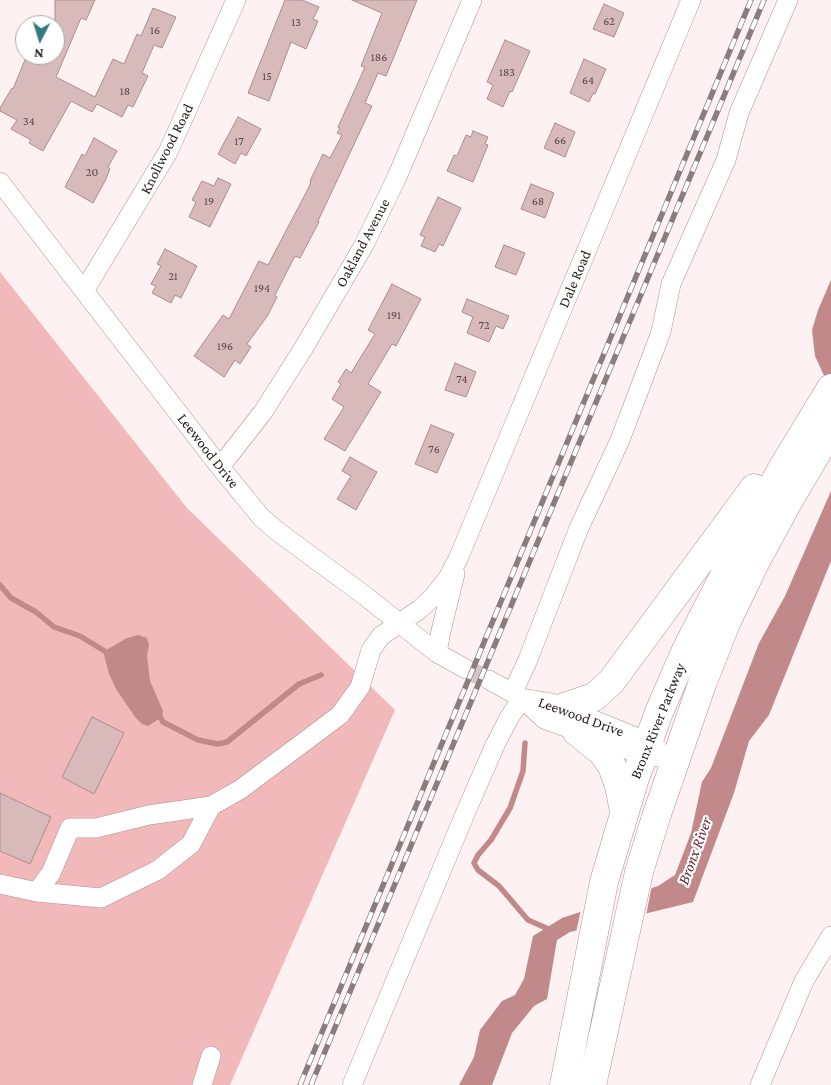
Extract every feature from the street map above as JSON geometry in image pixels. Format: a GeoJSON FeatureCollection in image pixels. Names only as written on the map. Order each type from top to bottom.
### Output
{"type":"FeatureCollection","features":[{"type":"Feature","properties":{"kind":"highway"},"geometry":{"type":"LineString","coordinates":[[564,707],[594,697],[611,682],[757,483],[826,395]]}},
{"type":"Feature","properties":{"kind":"highway","name":"Bronx River Parkway"},"geometry":{"type":"LineString","coordinates":[[564,1085],[604,882],[624,812],[646,749],[672,681],[705,611],[761,505],[826,395]]}},
{"type":"Feature","properties":{"kind":"highway","name":"Bronx River Parkway"},"geometry":{"type":"LineString","coordinates":[[592,1085],[639,872],[675,759],[714,652],[741,590],[781,514],[831,429]]}},
{"type":"Feature","properties":{"kind":"highway"},"geometry":{"type":"LineString","coordinates":[[577,732],[602,752],[612,766],[617,779],[624,812]]}},
{"type":"Feature","properties":{"kind":"street","name":"Knollwood Road"},"geometry":{"type":"LineString","coordinates":[[84,291],[168,152],[236,0]]}},
{"type":"Feature","properties":{"kind":"street","name":"Oakland Avenue"},"geometry":{"type":"LineString","coordinates":[[220,468],[263,412],[303,349],[364,245],[397,177],[472,0]]}},
{"type":"Feature","properties":{"kind":"street","name":"Dale Road"},"geometry":{"type":"LineString","coordinates":[[211,806],[241,789],[340,715],[360,687],[371,650],[380,636],[399,624],[433,597],[448,578],[458,559],[691,0]]}},
{"type":"Feature","properties":{"kind":"street"},"geometry":{"type":"LineString","coordinates":[[352,1085],[465,814],[509,718],[518,695],[527,662],[579,528],[623,431],[661,332],[671,284],[726,160],[739,113],[788,0]]}},
{"type":"Feature","properties":{"kind":"street","name":"Leewood Drive"},"geometry":{"type":"LineString","coordinates":[[0,182],[246,500],[277,531],[438,653],[466,669]]}},
{"type":"Feature","properties":{"kind":"street","name":"Dale Road"},"geometry":{"type":"LineString","coordinates":[[438,653],[440,631],[458,559]]}},
{"type":"Feature","properties":{"kind":"street","name":"Leewood Drive"},"geometry":{"type":"LineString","coordinates":[[489,680],[518,695],[544,719],[577,732],[646,749],[675,759]]}},
{"type":"Feature","properties":{"kind":"street","name":"Leewood Drive"},"geometry":{"type":"LineString","coordinates":[[518,695],[545,700],[564,707],[646,749]]}},
{"type":"Feature","properties":{"kind":"street"},"geometry":{"type":"LineString","coordinates":[[37,892],[51,873],[70,828],[96,828],[149,815],[211,806]]}},
{"type":"Feature","properties":{"kind":"street"},"geometry":{"type":"LineString","coordinates":[[0,884],[37,892],[101,898],[158,870],[191,844],[211,806]]}},
{"type":"Feature","properties":{"kind":"street"},"geometry":{"type":"LineString","coordinates":[[760,1085],[804,981],[831,936]]}},
{"type":"Feature","properties":{"kind":"street"},"geometry":{"type":"LineString","coordinates":[[202,1085],[211,1056]]}},
{"type":"Feature","properties":{"kind":"shaded area"},"geometry":{"type":"Polygon","coordinates":[[[0,272],[187,508],[395,710],[230,1085],[0,1085],[0,272]]]}},
{"type":"Feature","properties":{"kind":"water"},"geometry":{"type":"Polygon","coordinates":[[[831,280],[831,391],[815,356],[812,330],[831,280]]]}},
{"type":"Feature","properties":{"kind":"water","name":"Bronx River"},"geometry":{"type":"Polygon","coordinates":[[[831,491],[831,561],[769,715],[749,741],[734,793],[693,902],[570,932],[557,940],[547,999],[534,1006],[512,1033],[492,1085],[459,1085],[474,1057],[480,1030],[502,1001],[515,995],[524,979],[533,936],[562,918],[658,886],[675,875],[691,833],[702,782],[711,768],[759,643],[785,596],[831,491]]]}},
{"type":"Feature","properties":{"kind":"water"},"geometry":{"type":"Polygon","coordinates":[[[138,635],[147,638],[149,645],[147,656],[150,681],[163,711],[162,717],[148,726],[142,724],[135,717],[116,689],[109,674],[104,655],[108,649],[127,638],[138,635]]]}},
{"type":"Feature","properties":{"kind":"pier"},"geometry":{"type":"Polygon","coordinates":[[[652,885],[646,916],[576,933],[581,909],[652,885]]]}},
{"type":"Feature","properties":{"kind":"building"},"geometry":{"type":"Polygon","coordinates":[[[55,0],[95,0],[86,20],[81,18],[65,56],[65,15],[55,15],[55,0]]]}},
{"type":"Feature","properties":{"kind":"building"},"geometry":{"type":"Polygon","coordinates":[[[285,0],[302,0],[319,7],[313,19],[318,21],[306,49],[291,42],[269,101],[248,93],[285,0]]]}},
{"type":"Feature","properties":{"kind":"building"},"geometry":{"type":"Polygon","coordinates":[[[352,0],[417,0],[386,76],[378,73],[365,103],[372,106],[319,222],[300,258],[295,256],[275,295],[277,297],[268,315],[247,344],[251,347],[240,364],[235,360],[224,377],[194,356],[223,315],[229,319],[259,261],[268,265],[309,187],[323,154],[330,158],[342,135],[337,133],[340,128],[338,127],[365,67],[361,66],[382,13],[352,0]]]}},
{"type":"Feature","properties":{"kind":"building"},"geometry":{"type":"Polygon","coordinates":[[[604,4],[624,13],[614,37],[593,29],[604,4]]]}},
{"type":"Feature","properties":{"kind":"building"},"geometry":{"type":"Polygon","coordinates":[[[153,8],[176,17],[162,48],[154,45],[142,73],[148,76],[133,107],[128,105],[122,117],[97,104],[92,112],[71,101],[43,151],[29,143],[31,140],[11,129],[17,120],[0,111],[0,108],[13,89],[23,65],[61,65],[56,77],[95,97],[113,59],[124,64],[137,34],[141,36],[153,8]]]}},
{"type":"Feature","properties":{"kind":"building"},"geometry":{"type":"Polygon","coordinates":[[[505,40],[530,51],[512,92],[510,91],[503,107],[487,99],[493,85],[487,82],[505,40]]]}},
{"type":"Feature","properties":{"kind":"building"},"geometry":{"type":"Polygon","coordinates":[[[584,59],[606,69],[595,94],[593,93],[589,102],[570,93],[584,59]]]}},
{"type":"Feature","properties":{"kind":"building"},"geometry":{"type":"Polygon","coordinates":[[[238,117],[261,129],[246,156],[241,153],[235,164],[218,154],[238,117]]]}},
{"type":"Feature","properties":{"kind":"building"},"geometry":{"type":"Polygon","coordinates":[[[555,123],[575,132],[565,157],[544,148],[555,123]]]}},
{"type":"Feature","properties":{"kind":"building"},"geometry":{"type":"Polygon","coordinates":[[[473,131],[488,137],[485,144],[488,145],[473,182],[447,171],[454,155],[457,156],[466,135],[471,137],[473,131]]]}},
{"type":"Feature","properties":{"kind":"building"},"geometry":{"type":"Polygon","coordinates":[[[94,138],[117,151],[108,167],[110,169],[105,181],[93,203],[65,187],[82,154],[85,156],[94,138]]]}},
{"type":"Feature","properties":{"kind":"building"},"geometry":{"type":"Polygon","coordinates":[[[218,178],[231,184],[210,227],[189,217],[196,202],[192,200],[202,181],[214,186],[218,178]]]}},
{"type":"Feature","properties":{"kind":"building"},"geometry":{"type":"Polygon","coordinates":[[[531,184],[554,193],[545,218],[521,209],[531,184]]]}},
{"type":"Feature","properties":{"kind":"building"},"geometry":{"type":"Polygon","coordinates":[[[438,197],[461,208],[443,246],[439,244],[435,252],[421,246],[425,237],[420,235],[438,197]]]}},
{"type":"Feature","properties":{"kind":"building"},"geometry":{"type":"Polygon","coordinates":[[[504,245],[525,253],[516,275],[495,267],[504,245]]]}},
{"type":"Feature","properties":{"kind":"building"},"geometry":{"type":"Polygon","coordinates":[[[165,249],[197,266],[181,298],[175,295],[171,303],[152,293],[156,286],[151,284],[161,266],[157,264],[165,249]]]}},
{"type":"Feature","properties":{"kind":"building"},"geometry":{"type":"Polygon","coordinates":[[[392,284],[421,299],[396,346],[392,344],[368,384],[381,392],[345,451],[324,439],[344,407],[332,399],[341,384],[338,382],[346,369],[351,373],[375,334],[368,330],[392,284]]]}},
{"type":"Feature","properties":{"kind":"building"},"geometry":{"type":"Polygon","coordinates":[[[467,299],[509,316],[503,329],[496,326],[489,342],[467,333],[473,317],[462,312],[467,299]]]}},
{"type":"Feature","properties":{"kind":"building"},"geometry":{"type":"Polygon","coordinates":[[[455,363],[476,372],[466,397],[445,390],[455,363]]]}},
{"type":"Feature","properties":{"kind":"building"},"geometry":{"type":"Polygon","coordinates":[[[431,425],[454,434],[437,473],[415,464],[431,425]]]}},
{"type":"Feature","properties":{"kind":"building"},"geometry":{"type":"Polygon","coordinates":[[[350,457],[377,472],[356,510],[337,499],[351,476],[342,471],[350,457]]]}},
{"type":"Feature","properties":{"kind":"building"},"geometry":{"type":"Polygon","coordinates":[[[92,717],[124,733],[94,794],[62,777],[92,717]]]}},
{"type":"Feature","properties":{"kind":"building"},"geometry":{"type":"Polygon","coordinates":[[[0,793],[51,817],[30,864],[0,851],[0,793]]]}},
{"type":"Feature","properties":{"kind":"waterway"},"geometry":{"type":"LineString","coordinates":[[0,585],[11,598],[36,612],[54,627],[80,636],[111,655]]}},
{"type":"Feature","properties":{"kind":"waterway"},"geometry":{"type":"LineString","coordinates":[[158,713],[163,722],[198,740],[218,744],[227,742],[299,684],[321,675]]}},
{"type":"Feature","properties":{"kind":"waterway"},"geometry":{"type":"LineString","coordinates":[[525,743],[523,771],[510,808],[491,840],[478,855],[474,863],[478,870],[499,886],[528,920],[553,931]]}},
{"type":"Feature","properties":{"kind":"tunnel"},"geometry":{"type":"LineString","coordinates":[[466,669],[489,680]]}},
{"type":"Feature","properties":{"kind":"railway"},"geometry":{"type":"LineString","coordinates":[[300,1085],[751,0]]}},
{"type":"Feature","properties":{"kind":"railway"},"geometry":{"type":"LineString","coordinates":[[311,1085],[764,0]]}}]}
